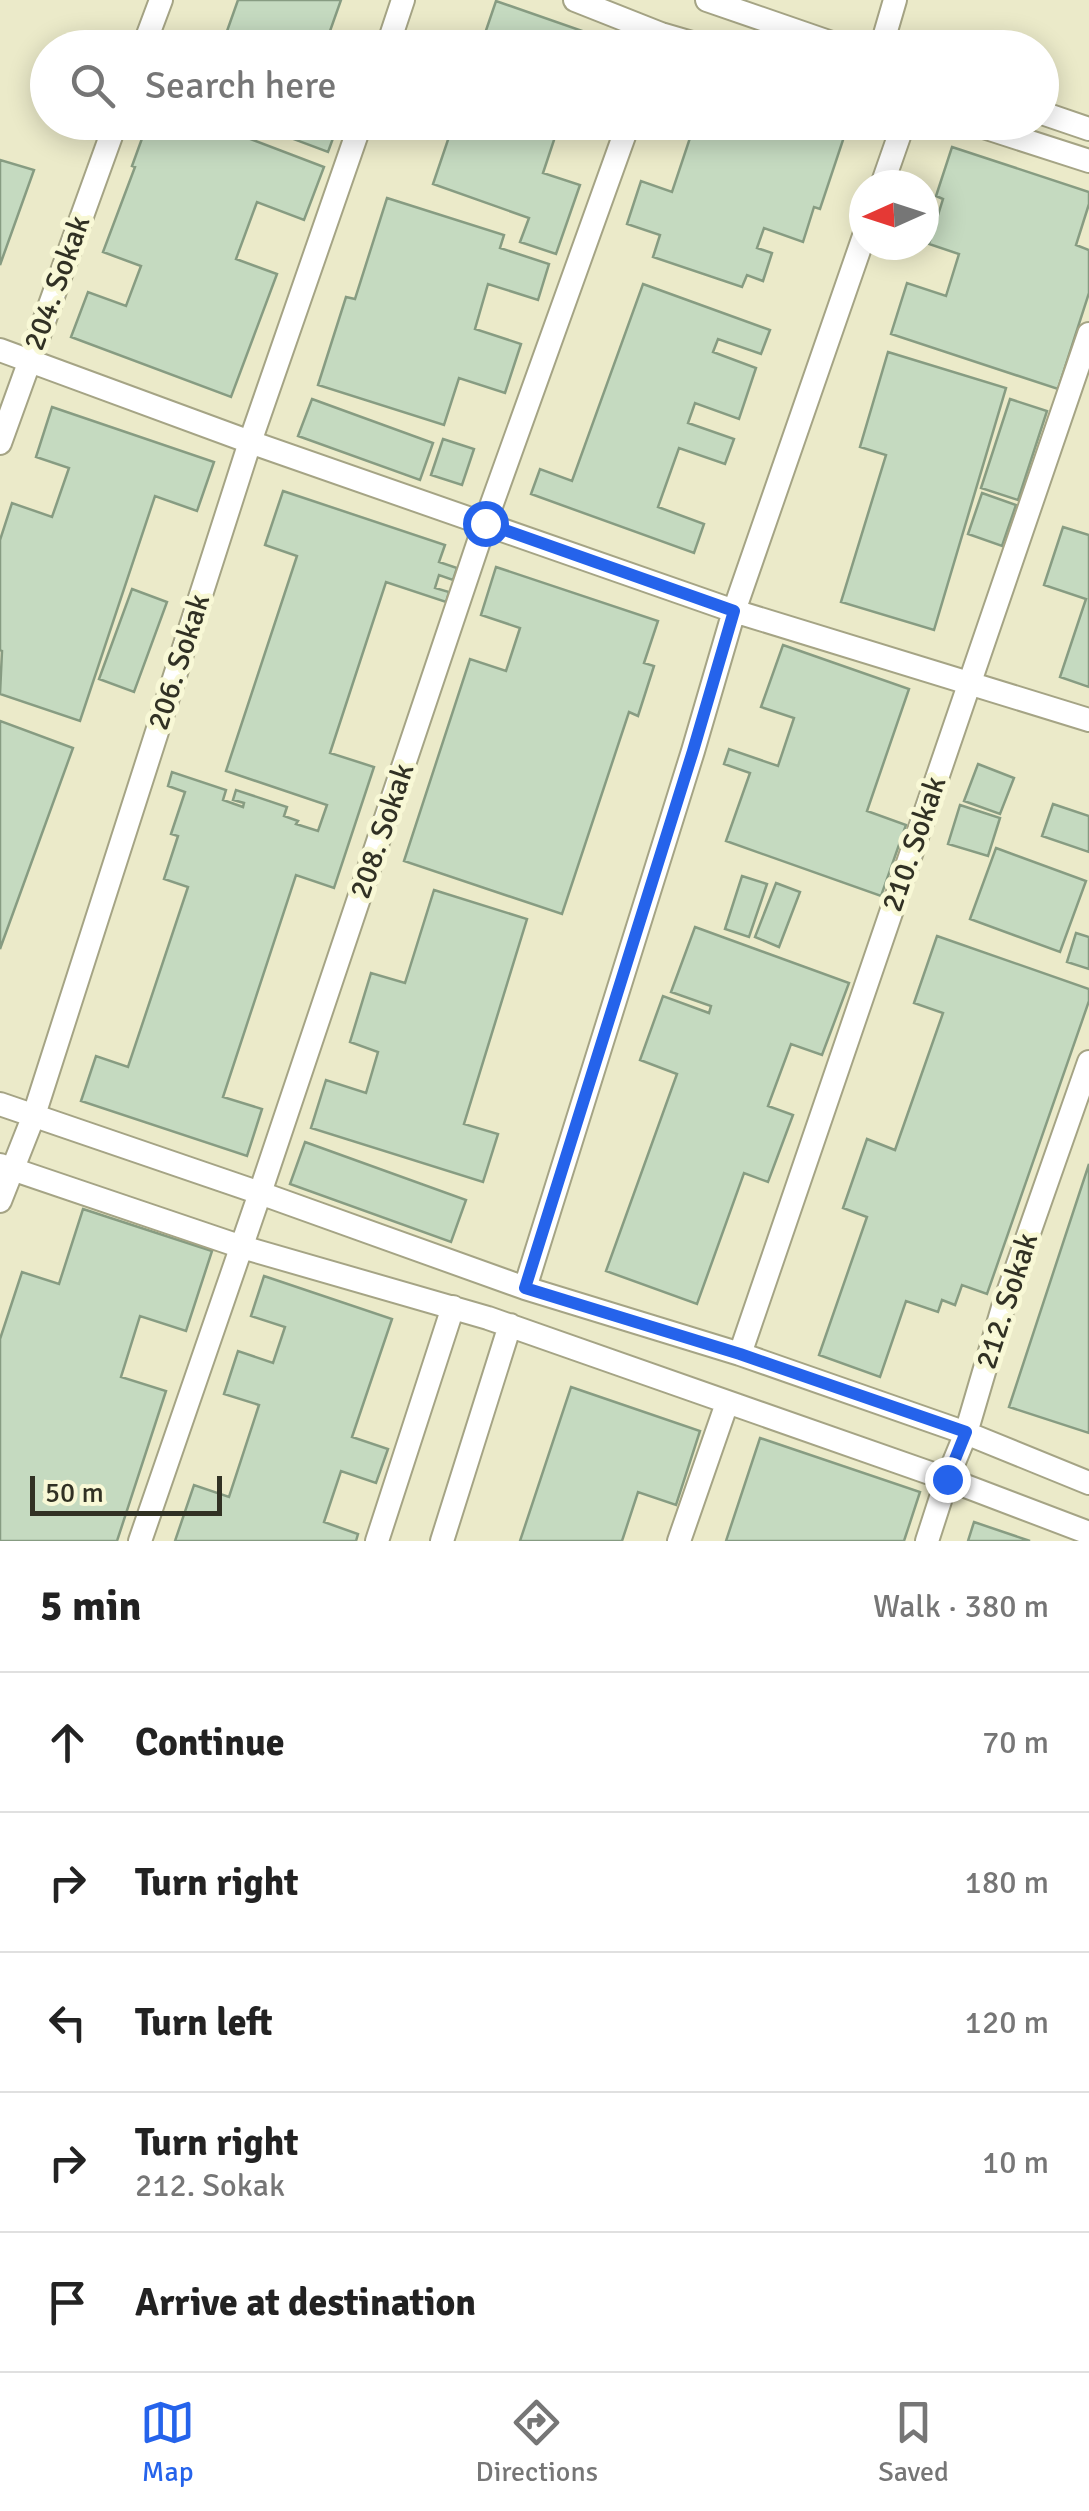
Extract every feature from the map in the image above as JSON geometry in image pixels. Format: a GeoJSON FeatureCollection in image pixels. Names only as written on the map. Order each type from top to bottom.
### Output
{"type":"FeatureCollection","features":[{"type":"Feature","properties":{"kind":"street"},"geometry":{"type":"LineString","coordinates":[[150,30],[161,0]]}},
{"type":"Feature","properties":{"kind":"street"},"geometry":{"type":"LineString","coordinates":[[393,30],[403,0]]}},
{"type":"Feature","properties":{"kind":"street"},"geometry":{"type":"LineString","coordinates":[[575,0],[636,30]]}},
{"type":"Feature","properties":{"kind":"street"},"geometry":{"type":"LineString","coordinates":[[707,0],[794,30]]}},
{"type":"Feature","properties":{"kind":"street"},"geometry":{"type":"LineString","coordinates":[[886,30],[895,0]]}},
{"type":"Feature","properties":{"kind":"street"},"geometry":{"type":"LineString","coordinates":[[1059,119],[1089,129]]}},
{"type":"Feature","properties":{"kind":"street","name":"204. Sokak"},"geometry":{"type":"LineString","coordinates":[[0,443],[109,140]]}},
{"type":"Feature","properties":{"kind":"street","name":"206. Sokak"},"geometry":{"type":"LineString","coordinates":[[0,1202],[6,1166],[34,1115],[250,442],[354,140]]}},
{"type":"Feature","properties":{"kind":"street","name":"208. Sokak"},"geometry":{"type":"LineString","coordinates":[[140,1541],[485,523],[623,140]]}},
{"type":"Feature","properties":{"kind":"street"},"geometry":{"type":"LineString","coordinates":[[887,170],[898,140]]}},
{"type":"Feature","properties":{"kind":"street"},"geometry":{"type":"LineString","coordinates":[[1022,140],[1089,162]]}},
{"type":"Feature","properties":{"kind":"street"},"geometry":{"type":"LineString","coordinates":[[525,1288],[734,611],[856,260]]}},
{"type":"Feature","properties":{"kind":"street","name":"210. Sokak"},"geometry":{"type":"LineString","coordinates":[[740,1354],[1089,334]]}},
{"type":"Feature","properties":{"kind":"street"},"geometry":{"type":"LineString","coordinates":[[0,350],[734,611],[1089,720]]}},
{"type":"Feature","properties":{"kind":"street","name":"212. Sokak"},"geometry":{"type":"LineString","coordinates":[[927,1541],[1089,1062]]}},
{"type":"Feature","properties":{"kind":"street"},"geometry":{"type":"LineString","coordinates":[[0,1104],[525,1288],[740,1354],[966,1432],[1089,1483]]}},
{"type":"Feature","properties":{"kind":"street"},"geometry":{"type":"LineString","coordinates":[[6,1166],[242,1247],[454,1306],[947,1479],[1089,1534]]}},
{"type":"Feature","properties":{"kind":"street"},"geometry":{"type":"LineString","coordinates":[[377,1541],[454,1306]]}},
{"type":"Feature","properties":{"kind":"street"},"geometry":{"type":"LineString","coordinates":[[442,1541],[510,1326]]}},
{"type":"Feature","properties":{"kind":"street"},"geometry":{"type":"LineString","coordinates":[[680,1541],[727,1402]]}},
{"type":"Feature","properties":{"kind":"building"},"geometry":{"type":"Polygon","coordinates":[[[238,0],[341,0],[330,30],[227,30],[238,0]]]}},
{"type":"Feature","properties":{"kind":"building"},"geometry":{"type":"Polygon","coordinates":[[[496,1],[579,30],[486,30],[496,1]]]}},
{"type":"Feature","properties":{"kind":"building"},"geometry":{"type":"Polygon","coordinates":[[[141,140],[253,140],[324,167],[304,220],[257,202],[236,259],[277,274],[231,397],[71,337],[88,292],[126,306],[141,266],[103,252],[135,167],[132,166],[141,140]]]}},
{"type":"Feature","properties":{"kind":"building"},"geometry":{"type":"Polygon","coordinates":[[[296,140],[332,140],[328,152],[296,140]]]}},
{"type":"Feature","properties":{"kind":"building"},"geometry":{"type":"Polygon","coordinates":[[[448,140],[554,140],[543,173],[580,185],[556,254],[520,242],[529,218],[433,184],[448,140]]]}},
{"type":"Feature","properties":{"kind":"building"},"geometry":{"type":"Polygon","coordinates":[[[689,140],[843,140],[820,209],[814,207],[803,242],[764,228],[757,248],[772,253],[763,281],[747,275],[742,287],[653,257],[660,235],[627,224],[641,181],[672,192],[689,140]]]}},
{"type":"Feature","properties":{"kind":"building"},"geometry":{"type":"Polygon","coordinates":[[[952,147],[1089,192],[1076,245],[1089,250],[1089,293],[1058,389],[891,334],[907,283],[946,296],[959,254],[939,247],[943,199],[939,197],[952,147]]]}},
{"type":"Feature","properties":{"kind":"building"},"geometry":{"type":"Polygon","coordinates":[[[0,160],[34,170],[0,265],[0,160]]]}},
{"type":"Feature","properties":{"kind":"building"},"geometry":{"type":"Polygon","coordinates":[[[387,198],[504,235],[500,248],[549,264],[538,300],[488,284],[475,329],[521,344],[505,393],[459,378],[444,425],[318,385],[346,297],[355,299],[387,198]]]}},
{"type":"Feature","properties":{"kind":"building"},"geometry":{"type":"Polygon","coordinates":[[[643,284],[770,330],[761,354],[718,339],[713,352],[756,368],[739,419],[695,403],[688,423],[734,439],[725,464],[679,448],[658,507],[704,524],[694,553],[531,494],[540,469],[572,481],[643,284]]]}},
{"type":"Feature","properties":{"kind":"building"},"geometry":{"type":"Polygon","coordinates":[[[888,352],[1006,388],[934,630],[841,602],[886,455],[860,447],[888,352]]]}},
{"type":"Feature","properties":{"kind":"building"},"geometry":{"type":"Polygon","coordinates":[[[312,399],[433,443],[420,480],[298,436],[312,399]]]}},
{"type":"Feature","properties":{"kind":"building"},"geometry":{"type":"Polygon","coordinates":[[[1010,399],[1047,411],[1018,500],[981,488],[1010,399]]]}},
{"type":"Feature","properties":{"kind":"building"},"geometry":{"type":"Polygon","coordinates":[[[52,407],[214,462],[197,511],[155,496],[80,721],[0,694],[0,540],[12,503],[52,517],[69,468],[36,457],[52,407]]]}},
{"type":"Feature","properties":{"kind":"building"},"geometry":{"type":"Polygon","coordinates":[[[443,439],[474,449],[462,485],[431,475],[443,439]]]}},
{"type":"Feature","properties":{"kind":"building"},"geometry":{"type":"Polygon","coordinates":[[[283,491],[445,545],[439,562],[457,568],[453,580],[439,575],[435,588],[449,592],[446,602],[386,582],[330,753],[374,767],[334,888],[296,875],[223,1097],[262,1109],[247,1156],[81,1101],[96,1056],[128,1067],[188,887],[164,879],[178,836],[171,834],[185,792],[168,786],[172,772],[226,790],[223,800],[243,807],[244,803],[233,800],[236,790],[287,807],[284,816],[318,831],[327,805],[226,771],[297,556],[265,545],[283,491]]]}},
{"type":"Feature","properties":{"kind":"building"},"geometry":{"type":"Polygon","coordinates":[[[982,493],[1016,505],[1002,546],[968,534],[982,493]]]}},
{"type":"Feature","properties":{"kind":"building"},"geometry":{"type":"Polygon","coordinates":[[[1063,527],[1089,535],[1089,687],[1060,677],[1086,599],[1044,585],[1063,527]]]}},
{"type":"Feature","properties":{"kind":"building"},"geometry":{"type":"Polygon","coordinates":[[[496,567],[658,621],[644,663],[654,666],[638,716],[629,712],[562,914],[404,861],[470,659],[506,671],[520,628],[481,615],[496,567]]]}},
{"type":"Feature","properties":{"kind":"building"},"geometry":{"type":"Polygon","coordinates":[[[132,589],[167,602],[134,692],[99,679],[132,589]]]}},
{"type":"Feature","properties":{"kind":"building"},"geometry":{"type":"Polygon","coordinates":[[[783,645],[909,689],[867,811],[906,825],[881,896],[726,841],[750,773],[724,764],[729,749],[778,766],[794,718],[761,707],[783,645]]]}},
{"type":"Feature","properties":{"kind":"building"},"geometry":{"type":"Polygon","coordinates":[[[0,721],[73,748],[0,949],[0,721]]]}},
{"type":"Feature","properties":{"kind":"building"},"geometry":{"type":"Polygon","coordinates":[[[978,764],[1014,778],[1000,814],[964,801],[978,764]]]}},
{"type":"Feature","properties":{"kind":"building"},"geometry":{"type":"Polygon","coordinates":[[[1053,804],[1089,816],[1089,852],[1042,836],[1053,804]]]}},
{"type":"Feature","properties":{"kind":"building"},"geometry":{"type":"Polygon","coordinates":[[[960,805],[1000,818],[988,856],[948,844],[960,805]]]}},
{"type":"Feature","properties":{"kind":"building"},"geometry":{"type":"Polygon","coordinates":[[[996,848],[1086,881],[1060,952],[970,919],[996,848]]]}},
{"type":"Feature","properties":{"kind":"building"},"geometry":{"type":"Polygon","coordinates":[[[742,876],[767,884],[749,937],[725,929],[742,876]]]}},
{"type":"Feature","properties":{"kind":"building"},"geometry":{"type":"Polygon","coordinates":[[[776,883],[800,892],[779,947],[755,937],[776,883]]]}},
{"type":"Feature","properties":{"kind":"building"},"geometry":{"type":"Polygon","coordinates":[[[434,890],[527,919],[464,1124],[498,1134],[483,1182],[311,1128],[326,1080],[366,1093],[378,1052],[350,1042],[371,973],[405,983],[434,890]]]}},
{"type":"Feature","properties":{"kind":"building"},"geometry":{"type":"Polygon","coordinates":[[[695,927],[849,983],[822,1055],[791,1044],[768,1106],[793,1115],[768,1182],[744,1173],[697,1304],[606,1271],[677,1074],[640,1060],[663,996],[709,1013],[711,1006],[671,992],[695,927]]]}},
{"type":"Feature","properties":{"kind":"building"},"geometry":{"type":"Polygon","coordinates":[[[1076,933],[1089,937],[1089,969],[1067,962],[1076,933]]]}},
{"type":"Feature","properties":{"kind":"building"},"geometry":{"type":"Polygon","coordinates":[[[937,936],[1089,989],[1089,1001],[987,1294],[962,1285],[955,1305],[942,1300],[938,1312],[906,1301],[880,1377],[819,1355],[867,1217],[843,1208],[867,1139],[895,1150],[943,1013],[914,1003],[937,936]]]}},
{"type":"Feature","properties":{"kind":"building"},"geometry":{"type":"Polygon","coordinates":[[[305,1142],[466,1200],[451,1242],[290,1184],[305,1142]]]}},
{"type":"Feature","properties":{"kind":"building"},"geometry":{"type":"Polygon","coordinates":[[[1089,1164],[1089,1433],[1009,1407],[1089,1164]]]}},
{"type":"Feature","properties":{"kind":"building"},"geometry":{"type":"Polygon","coordinates":[[[83,1209],[212,1251],[186,1331],[140,1316],[121,1377],[166,1391],[117,1541],[0,1541],[0,1339],[22,1272],[59,1284],[83,1209]]]}},
{"type":"Feature","properties":{"kind":"building"},"geometry":{"type":"Polygon","coordinates":[[[264,1276],[392,1319],[352,1437],[388,1449],[376,1483],[341,1471],[324,1522],[358,1534],[356,1541],[175,1541],[194,1485],[229,1497],[259,1405],[224,1394],[238,1351],[273,1363],[285,1327],[251,1316],[264,1276]]]}},
{"type":"Feature","properties":{"kind":"building"},"geometry":{"type":"Polygon","coordinates":[[[571,1387],[700,1431],[676,1505],[638,1492],[622,1541],[520,1541],[571,1387]]]}},
{"type":"Feature","properties":{"kind":"building"},"geometry":{"type":"Polygon","coordinates":[[[760,1438],[920,1492],[904,1541],[726,1541],[760,1438]]]}},
{"type":"Feature","properties":{"kind":"building"},"geometry":{"type":"Polygon","coordinates":[[[974,1522],[1030,1541],[968,1541],[974,1522]]]}},
{"type":"Feature","properties":{"kind":"route"},"geometry":{"type":"LineString","coordinates":[[485,523],[734,611],[525,1288],[740,1354],[966,1432],[947,1479]]}}]}
